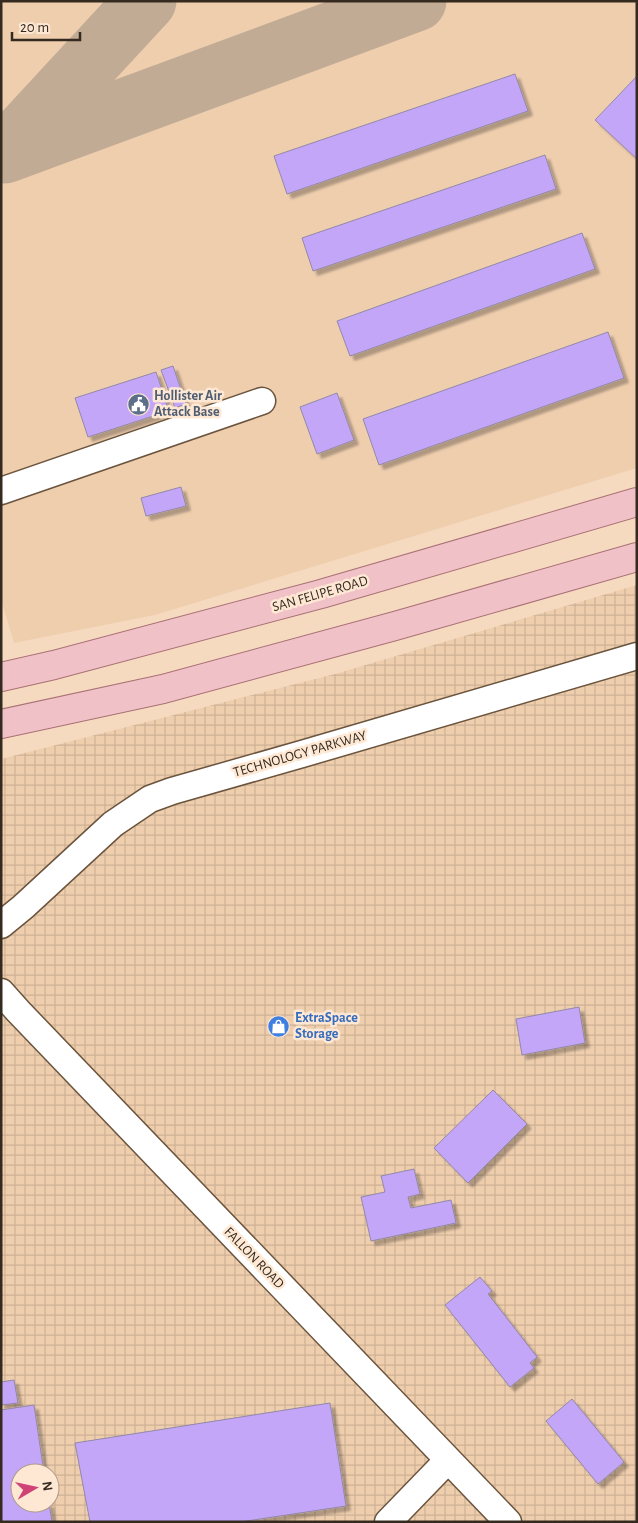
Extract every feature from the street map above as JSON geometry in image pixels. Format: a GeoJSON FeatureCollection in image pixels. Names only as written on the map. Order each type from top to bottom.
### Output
{"type":"FeatureCollection","features":[{"type":"Feature","properties":{"kind":"main road","name":"SAN FELIPE ROAD"},"geometry":{"type":"LineString","coordinates":[[1,677],[54,665],[312,597],[637,502]]}},
{"type":"Feature","properties":{"kind":"main road"},"geometry":{"type":"LineString","coordinates":[[1,724],[163,689],[395,626],[637,557]]}},
{"type":"Feature","properties":{"kind":"street"},"geometry":{"type":"LineString","coordinates":[[1,490],[262,401]]}},
{"type":"Feature","properties":{"kind":"street","name":"TECHNOLOGY PARKWAY"},"geometry":{"type":"LineString","coordinates":[[1,925],[113,824],[150,799],[172,790],[637,656]]}},
{"type":"Feature","properties":{"kind":"street","name":"FALLON ROAD"},"geometry":{"type":"LineString","coordinates":[[1,992],[508,1522]]}},
{"type":"Feature","properties":{"kind":"street"},"geometry":{"type":"LineString","coordinates":[[388,1522],[448,1460]]}},
{"type":"Feature","properties":{"kind":"shaded area"},"geometry":{"type":"Polygon","coordinates":[[[1,1],[637,1],[637,468],[155,615],[14,643],[1,600],[1,1]]]}},
{"type":"Feature","properties":{"kind":"shaded area"},"geometry":{"type":"Polygon","coordinates":[[[637,585],[637,1522],[1,1522],[1,759],[335,674],[637,585]]]}},
{"type":"Feature","properties":{"kind":"building"},"geometry":{"type":"Polygon","coordinates":[[[515,74],[528,111],[287,194],[274,156],[515,74]]]}},
{"type":"Feature","properties":{"kind":"building"},"geometry":{"type":"Polygon","coordinates":[[[637,76],[637,159],[595,120],[637,76]]]}},
{"type":"Feature","properties":{"kind":"building"},"geometry":{"type":"Polygon","coordinates":[[[545,155],[556,189],[313,271],[302,238],[545,155]]]}},
{"type":"Feature","properties":{"kind":"building"},"geometry":{"type":"Polygon","coordinates":[[[582,233],[595,269],[350,356],[337,321],[582,233]]]}},
{"type":"Feature","properties":{"kind":"building"},"geometry":{"type":"Polygon","coordinates":[[[608,332],[624,378],[379,465],[363,419],[608,332]]]}},
{"type":"Feature","properties":{"kind":"building"},"geometry":{"type":"Polygon","coordinates":[[[173,366],[186,404],[175,408],[161,370],[173,366]]]}},
{"type":"Feature","properties":{"kind":"building"},"geometry":{"type":"Polygon","coordinates":[[[156,372],[169,411],[88,437],[75,398],[156,372]]]}},
{"type":"Feature","properties":{"kind":"building"},"geometry":{"type":"Polygon","coordinates":[[[337,393],[354,440],[317,454],[300,407],[337,393]]]}},
{"type":"Feature","properties":{"kind":"building"},"geometry":{"type":"Polygon","coordinates":[[[181,487],[186,506],[146,516],[141,498],[181,487]]]}},
{"type":"Feature","properties":{"kind":"building"},"geometry":{"type":"Polygon","coordinates":[[[579,1007],[585,1043],[522,1055],[516,1019],[579,1007]]]}},
{"type":"Feature","properties":{"kind":"building"},"geometry":{"type":"Polygon","coordinates":[[[493,1090],[527,1124],[468,1183],[434,1148],[493,1090]]]}},
{"type":"Feature","properties":{"kind":"building"},"geometry":{"type":"Polygon","coordinates":[[[414,1169],[420,1194],[408,1197],[411,1208],[451,1200],[456,1223],[371,1241],[361,1197],[385,1192],[381,1176],[414,1169]]]}},
{"type":"Feature","properties":{"kind":"building"},"geometry":{"type":"Polygon","coordinates":[[[480,1277],[492,1291],[488,1294],[537,1357],[530,1363],[534,1368],[510,1387],[445,1305],[480,1277]]]}},
{"type":"Feature","properties":{"kind":"building"},"geometry":{"type":"Polygon","coordinates":[[[14,1380],[18,1403],[1,1405],[1,1382],[14,1380]]]}},
{"type":"Feature","properties":{"kind":"building"},"geometry":{"type":"Polygon","coordinates":[[[572,1399],[624,1462],[598,1484],[546,1421],[572,1399]]]}},
{"type":"Feature","properties":{"kind":"building"},"geometry":{"type":"Polygon","coordinates":[[[330,1403],[346,1506],[240,1522],[90,1522],[75,1443],[330,1403]]]}},
{"type":"Feature","properties":{"kind":"building"},"geometry":{"type":"Polygon","coordinates":[[[34,1405],[43,1463],[10,1463],[10,1513],[51,1513],[52,1522],[1,1522],[1,1410],[34,1405]]]}},
{"type":"Feature","properties":{"kind":"taxiway"},"geometry":{"type":"LineString","coordinates":[[11,147],[146,1]]}},
{"type":"Feature","properties":{"kind":"taxiway"},"geometry":{"type":"LineString","coordinates":[[5,153],[416,1]]}},
{"type":"Feature","properties":{"kind":"place","name":"Hollister Air Attack Base"},"geometry":{"type":"Point","coordinates":[138,404]}},
{"type":"Feature","properties":{"kind":"place","name":"ExtraSpace Storage"},"geometry":{"type":"Point","coordinates":[279,1026]}}]}
